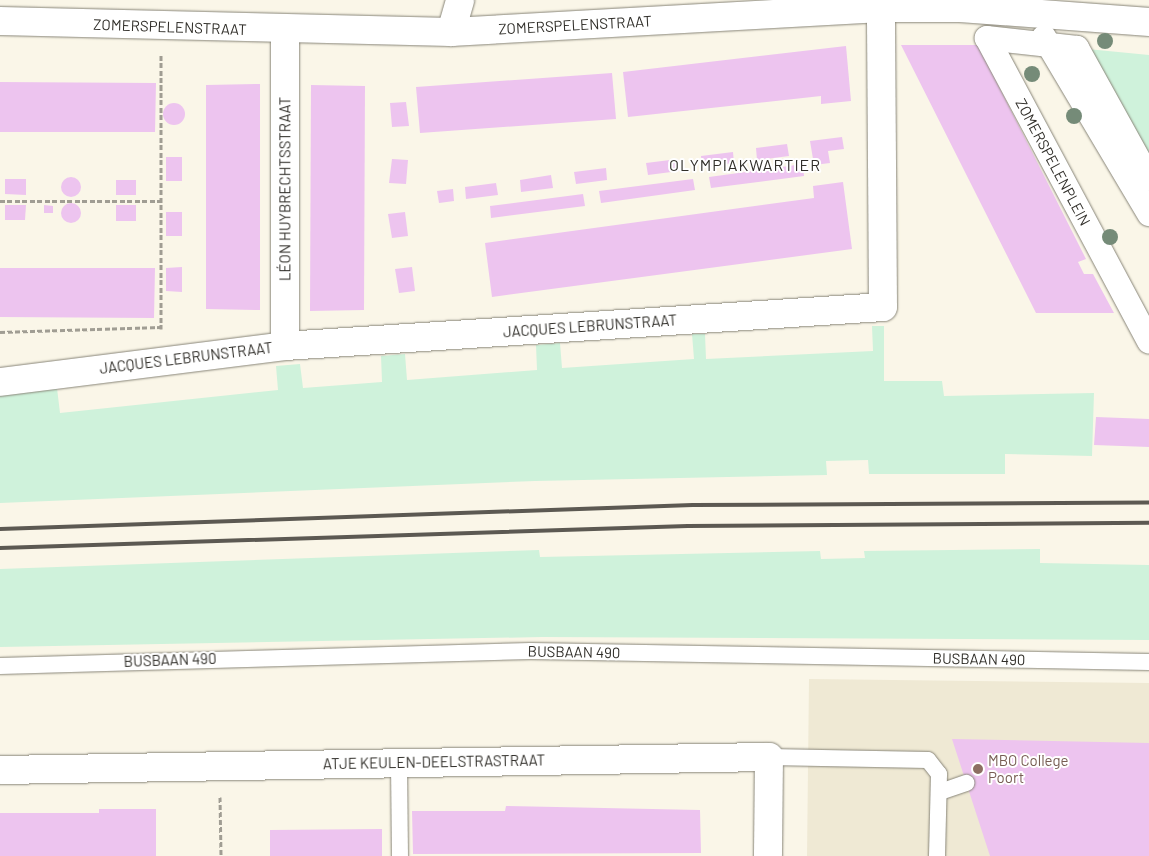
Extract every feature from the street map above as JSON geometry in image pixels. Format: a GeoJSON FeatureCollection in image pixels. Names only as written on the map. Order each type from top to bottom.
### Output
{"type":"FeatureCollection","features":[{"type":"Feature","properties":{"kind":"street"},"geometry":{"type":"LineString","coordinates":[[451,32],[460,0]]}},
{"type":"Feature","properties":{"kind":"street","name":"ZOMERSPELENSTRAAT"},"geometry":{"type":"LineString","coordinates":[[0,21],[285,31],[451,32],[881,8],[1025,12],[1149,22]]}},
{"type":"Feature","properties":{"kind":"street","name":"JACQUES LEBRUNSTRAAT"},"geometry":{"type":"LineString","coordinates":[[0,382],[285,346],[883,307],[881,8]]}},
{"type":"Feature","properties":{"kind":"street"},"geometry":{"type":"LineString","coordinates":[[1025,12],[1051,45],[1149,214]]}},
{"type":"Feature","properties":{"kind":"street","name":"LÉON HUYBRECHTSSTRAAT"},"geometry":{"type":"LineString","coordinates":[[285,31],[285,346]]}},
{"type":"Feature","properties":{"kind":"street","name":"ZOMERSPELENPLEIN"},"geometry":{"type":"LineString","coordinates":[[1149,178],[1077,48],[987,38],[1149,342]]}},
{"type":"Feature","properties":{"kind":"street"},"geometry":{"type":"LineString","coordinates":[[768,856],[769,757]]}},
{"type":"Feature","properties":{"kind":"street","name":"ATJE KEULEN-DEELSTRASTRAAT"},"geometry":{"type":"LineString","coordinates":[[0,770],[769,757]]}},
{"type":"Feature","properties":{"kind":"lane","name":"BUSBAAN 490"},"geometry":{"type":"LineString","coordinates":[[0,666],[531,651],[1149,662]]}},
{"type":"Feature","properties":{"kind":"lane"},"geometry":{"type":"LineString","coordinates":[[769,757],[919,757],[935,766],[940,792],[937,856]]}},
{"type":"Feature","properties":{"kind":"lane"},"geometry":{"type":"LineString","coordinates":[[399,763],[400,856]]}},
{"type":"Feature","properties":{"kind":"lane"},"geometry":{"type":"LineString","coordinates":[[940,792],[966,783]]}},
{"type":"Feature","properties":{"kind":"path"},"geometry":{"type":"LineString","coordinates":[[161,27],[161,362]]}},
{"type":"Feature","properties":{"kind":"path"},"geometry":{"type":"LineString","coordinates":[[0,201],[160,201]]}},
{"type":"Feature","properties":{"kind":"path"},"geometry":{"type":"LineString","coordinates":[[0,332],[161,328]]}},
{"type":"Feature","properties":{"kind":"path"},"geometry":{"type":"LineString","coordinates":[[220,767],[221,856]]}},
{"type":"Feature","properties":{"kind":"shaded area","name":"MBO College Poort"},"geometry":{"type":"Polygon","coordinates":[[[809,679],[1149,683],[1149,856],[807,856],[809,679]]]}},
{"type":"Feature","properties":{"kind":"green space"},"geometry":{"type":"Polygon","coordinates":[[[1077,48],[1149,55],[1149,178],[1077,48]]]}},
{"type":"Feature","properties":{"kind":"green space"},"geometry":{"type":"Polygon","coordinates":[[[872,326],[884,326],[884,381],[942,381],[944,396],[1094,393],[1092,456],[1005,454],[1005,474],[869,474],[868,460],[826,461],[827,475],[535,481],[0,503],[0,395],[57,388],[60,413],[278,390],[276,366],[300,364],[303,388],[382,382],[381,356],[405,354],[407,380],[537,370],[536,345],[560,343],[562,368],[694,359],[692,334],[705,334],[706,359],[873,351],[872,326]]]}},
{"type":"Feature","properties":{"kind":"green space"},"geometry":{"type":"Polygon","coordinates":[[[1040,549],[1040,563],[1149,565],[1149,640],[542,637],[0,647],[0,569],[539,550],[540,557],[820,551],[821,559],[865,558],[864,551],[1040,549]]]}},
{"type":"Feature","properties":{"kind":"building"},"geometry":{"type":"Polygon","coordinates":[[[901,45],[978,45],[1086,259],[1078,262],[1084,274],[1093,274],[1114,313],[1036,313],[901,45]]]}},
{"type":"Feature","properties":{"kind":"building"},"geometry":{"type":"Polygon","coordinates":[[[846,46],[851,101],[821,104],[821,96],[628,117],[623,72],[846,46]]]}},
{"type":"Feature","properties":{"kind":"building"},"geometry":{"type":"Polygon","coordinates":[[[612,73],[616,119],[420,133],[416,87],[612,73]]]}},
{"type":"Feature","properties":{"kind":"building"},"geometry":{"type":"Polygon","coordinates":[[[0,82],[156,83],[155,132],[0,132],[0,82]]]}},
{"type":"Feature","properties":{"kind":"building"},"geometry":{"type":"Polygon","coordinates":[[[260,84],[260,310],[206,309],[206,85],[260,84]]]}},
{"type":"Feature","properties":{"kind":"building"},"geometry":{"type":"Polygon","coordinates":[[[311,85],[365,86],[364,310],[310,311],[311,85]]]}},
{"type":"Feature","properties":{"kind":"building"},"geometry":{"type":"Polygon","coordinates":[[[406,102],[409,126],[392,127],[390,103],[406,102]]]}},
{"type":"Feature","properties":{"kind":"building"},"geometry":{"type":"Polygon","coordinates":[[[174,103],[182,106],[185,114],[182,122],[174,125],[166,122],[163,114],[166,106],[174,103]]]}},
{"type":"Feature","properties":{"kind":"building"},"geometry":{"type":"Polygon","coordinates":[[[842,137],[844,149],[828,151],[830,163],[814,165],[810,141],[842,137]]]}},
{"type":"Feature","properties":{"kind":"building"},"geometry":{"type":"Polygon","coordinates":[[[787,144],[789,156],[757,160],[756,148],[787,144]]]}},
{"type":"Feature","properties":{"kind":"building"},"geometry":{"type":"Polygon","coordinates":[[[733,152],[734,163],[702,168],[701,156],[733,152]]]}},
{"type":"Feature","properties":{"kind":"building"},"geometry":{"type":"Polygon","coordinates":[[[166,157],[182,157],[182,181],[166,181],[166,157]]]}},
{"type":"Feature","properties":{"kind":"building"},"geometry":{"type":"Polygon","coordinates":[[[392,159],[408,160],[406,184],[389,183],[392,159]]]}},
{"type":"Feature","properties":{"kind":"building"},"geometry":{"type":"Polygon","coordinates":[[[678,159],[679,171],[648,175],[646,163],[678,159]]]}},
{"type":"Feature","properties":{"kind":"building"},"geometry":{"type":"Polygon","coordinates":[[[803,164],[804,176],[711,188],[709,177],[803,164]]]}},
{"type":"Feature","properties":{"kind":"building"},"geometry":{"type":"Polygon","coordinates":[[[606,168],[607,180],[576,184],[574,172],[606,168]]]}},
{"type":"Feature","properties":{"kind":"building"},"geometry":{"type":"Polygon","coordinates":[[[551,175],[553,188],[521,192],[520,180],[551,175]]]}},
{"type":"Feature","properties":{"kind":"building"},"geometry":{"type":"Polygon","coordinates":[[[71,177],[78,180],[81,187],[78,194],[71,197],[64,194],[61,187],[64,180],[71,177]]]}},
{"type":"Feature","properties":{"kind":"building"},"geometry":{"type":"Polygon","coordinates":[[[5,179],[26,179],[26,195],[5,194],[5,179]]]}},
{"type":"Feature","properties":{"kind":"building"},"geometry":{"type":"Polygon","coordinates":[[[693,179],[695,190],[601,203],[599,191],[693,179]]]}},
{"type":"Feature","properties":{"kind":"building"},"geometry":{"type":"Polygon","coordinates":[[[116,180],[136,180],[136,195],[116,195],[116,180]]]}},
{"type":"Feature","properties":{"kind":"building"},"geometry":{"type":"Polygon","coordinates":[[[843,182],[852,249],[492,297],[485,243],[814,198],[813,186],[843,182]]]}},
{"type":"Feature","properties":{"kind":"building"},"geometry":{"type":"Polygon","coordinates":[[[496,183],[498,195],[466,199],[465,187],[496,183]]]}},
{"type":"Feature","properties":{"kind":"building"},"geometry":{"type":"Polygon","coordinates":[[[453,189],[454,201],[439,203],[437,191],[453,189]]]}},
{"type":"Feature","properties":{"kind":"building"},"geometry":{"type":"Polygon","coordinates":[[[583,194],[585,206],[491,218],[490,206],[583,194]]]}},
{"type":"Feature","properties":{"kind":"building"},"geometry":{"type":"Polygon","coordinates":[[[71,203],[78,206],[81,213],[78,220],[71,223],[64,220],[61,213],[64,206],[71,203]]]}},
{"type":"Feature","properties":{"kind":"building"},"geometry":{"type":"Polygon","coordinates":[[[5,205],[26,205],[25,220],[5,220],[5,205]]]}},
{"type":"Feature","properties":{"kind":"building"},"geometry":{"type":"Polygon","coordinates":[[[44,205],[53,206],[53,213],[44,213],[44,205]]]}},
{"type":"Feature","properties":{"kind":"building"},"geometry":{"type":"Polygon","coordinates":[[[116,205],[136,205],[136,221],[116,221],[116,205]]]}},
{"type":"Feature","properties":{"kind":"building"},"geometry":{"type":"Polygon","coordinates":[[[166,212],[182,212],[182,236],[166,236],[166,212]]]}},
{"type":"Feature","properties":{"kind":"building"},"geometry":{"type":"Polygon","coordinates":[[[405,212],[408,236],[392,238],[388,214],[405,212]]]}},
{"type":"Feature","properties":{"kind":"building"},"geometry":{"type":"Polygon","coordinates":[[[182,267],[182,292],[166,291],[166,268],[182,267]]]}},
{"type":"Feature","properties":{"kind":"building"},"geometry":{"type":"Polygon","coordinates":[[[412,267],[415,291],[399,293],[395,269],[412,267]]]}},
{"type":"Feature","properties":{"kind":"building"},"geometry":{"type":"Polygon","coordinates":[[[0,268],[155,268],[154,318],[0,317],[0,268]]]}},
{"type":"Feature","properties":{"kind":"building"},"geometry":{"type":"Polygon","coordinates":[[[1096,417],[1149,419],[1149,447],[1094,445],[1096,417]]]}},
{"type":"Feature","properties":{"kind":"building"},"geometry":{"type":"Polygon","coordinates":[[[952,739],[1149,743],[1149,856],[990,856],[952,739]]]}},
{"type":"Feature","properties":{"kind":"building"},"geometry":{"type":"Polygon","coordinates":[[[506,806],[700,810],[701,853],[413,854],[412,811],[505,811],[506,806]]]}},
{"type":"Feature","properties":{"kind":"building"},"geometry":{"type":"Polygon","coordinates":[[[99,809],[156,809],[156,856],[0,856],[0,813],[99,813],[99,809]]]}},
{"type":"Feature","properties":{"kind":"building"},"geometry":{"type":"Polygon","coordinates":[[[382,829],[382,856],[270,856],[270,830],[382,829]]]}},
{"type":"Feature","properties":{"kind":"railway"},"geometry":{"type":"LineString","coordinates":[[0,529],[693,505],[1149,503]]}},
{"type":"Feature","properties":{"kind":"railway"},"geometry":{"type":"LineString","coordinates":[[0,548],[688,526],[1149,523]]}},
{"type":"Feature","properties":{"kind":"place","name":"MBO College Poort"},"geometry":{"type":"Point","coordinates":[978,769]}},
{"type":"Feature","properties":{"kind":"district","name":"OLYMPIAKWARTIER"},"geometry":{"type":"Point","coordinates":[745,165]}}]}
